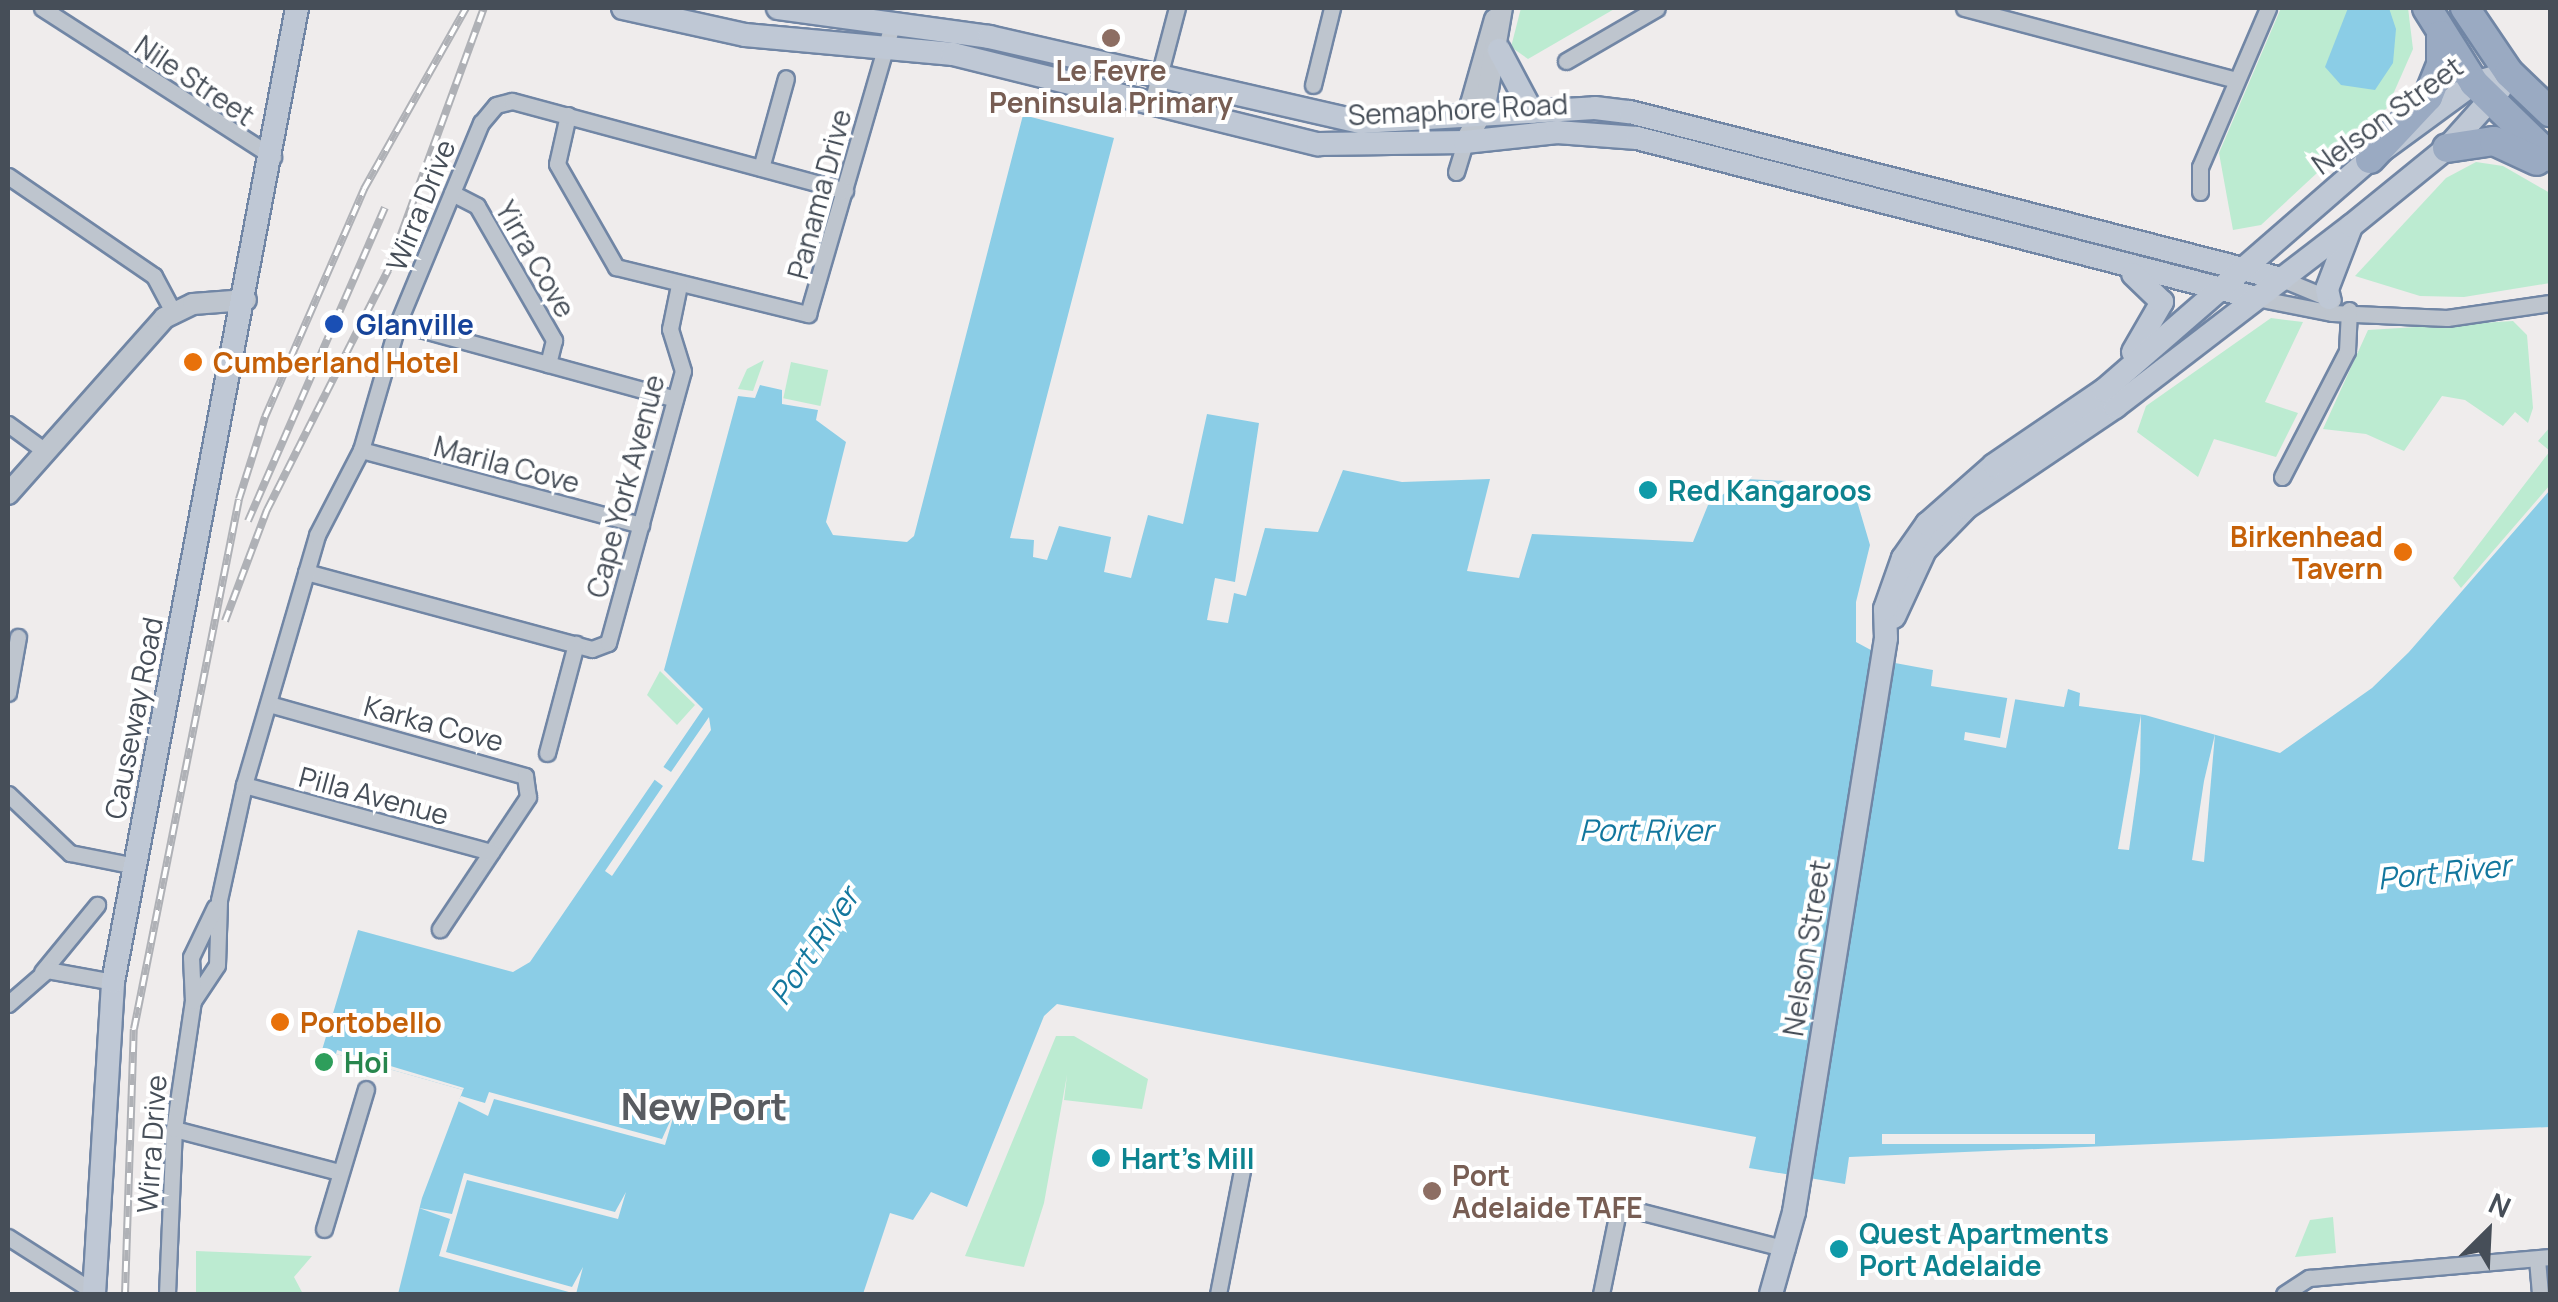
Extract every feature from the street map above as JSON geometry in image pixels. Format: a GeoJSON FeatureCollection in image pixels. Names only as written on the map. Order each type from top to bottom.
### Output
{"type":"FeatureCollection","features":[{"type":"Feature","properties":{"kind":"highway"},"geometry":{"type":"LineString","coordinates":[[2427,8],[2442,36],[2490,101],[2550,158]]}},
{"type":"Feature","properties":{"kind":"highway"},"geometry":{"type":"LineString","coordinates":[[2464,8],[2509,73],[2550,112]]}},
{"type":"Feature","properties":{"kind":"highway"},"geometry":{"type":"LineString","coordinates":[[2370,160],[2428,96],[2442,65],[2442,36]]}},
{"type":"Feature","properties":{"kind":"highway"},"geometry":{"type":"LineString","coordinates":[[2447,148],[2494,141],[2550,170]]}},
{"type":"Feature","properties":{"kind":"main road","name":"Causeway Road"},"geometry":{"type":"LineString","coordinates":[[94,1294],[113,982],[246,300],[297,8]]}},
{"type":"Feature","properties":{"kind":"main road","name":"Causeway Road"},"geometry":{"type":"LineString","coordinates":[[273,157],[288,124],[312,8]]}},
{"type":"Feature","properties":{"kind":"main road","name":"Semaphore Road"},"geometry":{"type":"LineString","coordinates":[[778,8],[893,21],[1361,122],[1594,108],[1649,116],[2282,278]]}},
{"type":"Feature","properties":{"kind":"main road","name":"Semaphore Road"},"geometry":{"type":"LineString","coordinates":[[618,11],[746,36],[887,44],[953,54],[1318,144],[1465,142],[1557,132],[1638,138],[2126,269],[2256,298]]}},
{"type":"Feature","properties":{"kind":"main road"},"geometry":{"type":"LineString","coordinates":[[1499,50],[1532,112]]}},
{"type":"Feature","properties":{"kind":"main road","name":"Nelson Street"},"geometry":{"type":"LineString","coordinates":[[1886,638],[1926,550],[1967,507],[2114,407],[2351,226],[2447,148],[2490,101],[2509,73]]}},
{"type":"Feature","properties":{"kind":"main road","name":"Nelson Street"},"geometry":{"type":"LineString","coordinates":[[1782,1294],[1886,638],[1892,579],[1927,524],[1994,466],[2104,390],[2370,160],[2490,101]]}},
{"type":"Feature","properties":{"kind":"main road"},"geometry":{"type":"LineString","coordinates":[[2339,304],[2327,289],[2351,226]]}},
{"type":"Feature","properties":{"kind":"main road"},"geometry":{"type":"LineString","coordinates":[[2104,390],[2148,332],[2162,302],[2126,269]]}},
{"type":"Feature","properties":{"kind":"main road","name":"Nelson Street"},"geometry":{"type":"LineString","coordinates":[[1771,1294],[1785,1258]]}},
{"type":"Feature","properties":{"kind":"street","name":"Nile Street"},"geometry":{"type":"LineString","coordinates":[[42,8],[273,157]]}},
{"type":"Feature","properties":{"kind":"street"},"geometry":{"type":"LineString","coordinates":[[1152,102],[1177,8]]}},
{"type":"Feature","properties":{"kind":"street"},"geometry":{"type":"LineString","coordinates":[[1312,85],[1332,8]]}},
{"type":"Feature","properties":{"kind":"street"},"geometry":{"type":"LineString","coordinates":[[1456,172],[1465,142],[1485,107],[1499,50],[1501,8]]}},
{"type":"Feature","properties":{"kind":"street"},"geometry":{"type":"LineString","coordinates":[[1476,118],[1471,104],[1501,8]]}},
{"type":"Feature","properties":{"kind":"street"},"geometry":{"type":"LineString","coordinates":[[1566,60],[1658,8]]}},
{"type":"Feature","properties":{"kind":"street"},"geometry":{"type":"LineString","coordinates":[[1964,8],[2236,80]]}},
{"type":"Feature","properties":{"kind":"street"},"geometry":{"type":"LineString","coordinates":[[2200,192],[2200,167],[2268,8]]}},
{"type":"Feature","properties":{"kind":"street","name":"Panama Drive"},"geometry":{"type":"LineString","coordinates":[[568,115],[557,164],[611,262],[679,285],[808,314],[893,21]]}},
{"type":"Feature","properties":{"kind":"street"},"geometry":{"type":"LineString","coordinates":[[761,168],[786,78]]}},
{"type":"Feature","properties":{"kind":"street","name":"Wirra Drive"},"geometry":{"type":"LineString","coordinates":[[193,1001],[217,965],[219,900],[244,785],[317,535],[360,450],[398,323],[480,123],[496,105],[512,101],[844,192]]}},
{"type":"Feature","properties":{"kind":"street"},"geometry":{"type":"LineString","coordinates":[[8,176],[141,273],[154,276],[173,311]]}},
{"type":"Feature","properties":{"kind":"street","name":"Yirra Cove"},"geometry":{"type":"LineString","coordinates":[[452,193],[477,206],[554,340],[548,364]]}},
{"type":"Feature","properties":{"kind":"street","name":"Semaphore Road"},"geometry":{"type":"LineString","coordinates":[[2282,278],[2339,304],[2447,318],[2550,303]]}},
{"type":"Feature","properties":{"kind":"street","name":"Cape York Avenue"},"geometry":{"type":"LineString","coordinates":[[576,644],[592,648],[608,643],[675,399],[682,352],[670,330],[679,285]]}},
{"type":"Feature","properties":{"kind":"street","name":"Semaphore Road"},"geometry":{"type":"LineString","coordinates":[[2256,298],[2332,313],[2339,304]]}},
{"type":"Feature","properties":{"kind":"street"},"geometry":{"type":"LineString","coordinates":[[8,494],[173,311],[246,300]]}},
{"type":"Feature","properties":{"kind":"street"},"geometry":{"type":"LineString","coordinates":[[2282,477],[2347,351],[2339,304]]}},
{"type":"Feature","properties":{"kind":"street"},"geometry":{"type":"LineString","coordinates":[[398,323],[675,399]]}},
{"type":"Feature","properties":{"kind":"street"},"geometry":{"type":"LineString","coordinates":[[8,424],[45,450]]}},
{"type":"Feature","properties":{"kind":"street","name":"Marila Cove"},"geometry":{"type":"LineString","coordinates":[[360,450],[641,525]]}},
{"type":"Feature","properties":{"kind":"street"},"geometry":{"type":"LineString","coordinates":[[306,572],[576,644],[547,752]]}},
{"type":"Feature","properties":{"kind":"street"},"geometry":{"type":"LineString","coordinates":[[8,693],[18,637]]}},
{"type":"Feature","properties":{"kind":"street","name":"Karka Cove"},"geometry":{"type":"LineString","coordinates":[[269,704],[525,776],[528,797],[440,929]]}},
{"type":"Feature","properties":{"kind":"street","name":"Pilla Avenue"},"geometry":{"type":"LineString","coordinates":[[244,785],[491,852]]}},
{"type":"Feature","properties":{"kind":"street"},"geometry":{"type":"LineString","coordinates":[[8,794],[70,853],[136,866]]}},
{"type":"Feature","properties":{"kind":"street","name":"Wirra Drive"},"geometry":{"type":"LineString","coordinates":[[166,1294],[174,1129],[193,1001],[195,939],[219,900]]}},
{"type":"Feature","properties":{"kind":"street"},"geometry":{"type":"LineString","coordinates":[[8,1004],[42,972],[97,905]]}},
{"type":"Feature","properties":{"kind":"street"},"geometry":{"type":"LineString","coordinates":[[42,972],[113,982]]}},
{"type":"Feature","properties":{"kind":"street"},"geometry":{"type":"LineString","coordinates":[[324,1229],[366,1089]]}},
{"type":"Feature","properties":{"kind":"street"},"geometry":{"type":"LineString","coordinates":[[174,1129],[339,1172]]}},
{"type":"Feature","properties":{"kind":"street"},"geometry":{"type":"LineString","coordinates":[[1218,1294],[1245,1155]]}},
{"type":"Feature","properties":{"kind":"street"},"geometry":{"type":"LineString","coordinates":[[1601,1294],[1618,1206],[1785,1258]]}},
{"type":"Feature","properties":{"kind":"street"},"geometry":{"type":"LineString","coordinates":[[8,1237],[94,1294]]}},
{"type":"Feature","properties":{"kind":"street"},"geometry":{"type":"LineString","coordinates":[[2284,1294],[2309,1278],[2544,1258],[2540,1294]]}},
{"type":"Feature","properties":{"kind":"green space"},"geometry":{"type":"Polygon","coordinates":[[[1521,8],[1616,8],[1528,59],[1511,47],[1521,8]]]}},
{"type":"Feature","properties":{"kind":"green space"},"geometry":{"type":"Polygon","coordinates":[[[2281,8],[2408,8],[2413,49],[2387,108],[2261,225],[2233,230],[2219,153],[2281,8]]]}},
{"type":"Feature","properties":{"kind":"green space"},"geometry":{"type":"Polygon","coordinates":[[[2476,162],[2503,166],[2550,193],[2550,283],[2464,297],[2420,296],[2355,276],[2446,178],[2476,162]]]}},
{"type":"Feature","properties":{"kind":"green space"},"geometry":{"type":"Polygon","coordinates":[[[2271,318],[2303,322],[2265,402],[2298,413],[2276,457],[2214,439],[2198,477],[2137,432],[2146,406],[2271,318]]]}},
{"type":"Feature","properties":{"kind":"green space"},"geometry":{"type":"Polygon","coordinates":[[[2513,321],[2527,335],[2533,408],[2528,423],[2515,412],[2503,426],[2465,400],[2442,396],[2404,451],[2366,434],[2323,429],[2368,330],[2513,321]]]}},
{"type":"Feature","properties":{"kind":"green space"},"geometry":{"type":"Polygon","coordinates":[[[764,360],[753,391],[738,389],[747,369],[764,360]]]}},
{"type":"Feature","properties":{"kind":"green space"},"geometry":{"type":"Polygon","coordinates":[[[791,362],[828,370],[820,406],[783,398],[791,362]]]}},
{"type":"Feature","properties":{"kind":"green space"},"geometry":{"type":"Polygon","coordinates":[[[2550,427],[2550,451],[2538,441],[2550,427]]]}},
{"type":"Feature","properties":{"kind":"green space"},"geometry":{"type":"Polygon","coordinates":[[[2550,451],[2550,485],[2461,588],[2453,578],[2550,451]]]}},
{"type":"Feature","properties":{"kind":"green space"},"geometry":{"type":"Polygon","coordinates":[[[660,671],[695,705],[677,725],[647,695],[660,671]]]}},
{"type":"Feature","properties":{"kind":"green space"},"geometry":{"type":"Polygon","coordinates":[[[1056,1036],[1074,1036],[1148,1079],[1142,1109],[1064,1100],[1067,1075],[1044,1203],[1024,1267],[965,1256],[1056,1036]]]}},
{"type":"Feature","properties":{"kind":"green space"},"geometry":{"type":"Polygon","coordinates":[[[2333,1217],[2336,1253],[2295,1257],[2310,1220],[2333,1217]]]}},
{"type":"Feature","properties":{"kind":"green space"},"geometry":{"type":"Polygon","coordinates":[[[196,1251],[312,1256],[294,1277],[303,1294],[196,1294],[196,1251]]]}},
{"type":"Feature","properties":{"kind":"water"},"geometry":{"type":"Polygon","coordinates":[[[2348,8],[2389,8],[2396,29],[2393,63],[2375,90],[2341,85],[2325,67],[2348,8]]]}},
{"type":"Feature","properties":{"kind":"water","name":"Port River"},"geometry":{"type":"Polygon","coordinates":[[[1023,115],[1114,138],[1010,538],[1034,540],[1033,557],[1047,560],[1059,526],[1111,537],[1104,572],[1131,578],[1148,515],[1183,524],[1207,414],[1259,423],[1235,582],[1215,578],[1207,620],[1228,623],[1234,593],[1246,596],[1265,528],[1318,532],[1343,470],[1402,482],[1490,479],[1467,571],[1519,578],[1532,534],[1693,542],[1708,505],[1745,479],[1787,481],[1857,501],[1870,545],[1856,602],[1856,642],[1895,663],[1933,670],[1931,686],[2064,707],[2068,689],[2080,693],[2079,706],[2145,715],[2280,753],[2372,688],[2409,652],[2550,490],[2550,1127],[1849,1157],[1845,1184],[1749,1168],[1756,1137],[1057,1004],[1044,1016],[967,1207],[931,1192],[913,1220],[890,1213],[863,1294],[398,1294],[422,1198],[463,1090],[322,1050],[358,930],[513,972],[530,962],[703,709],[664,670],[738,396],[755,398],[760,385],[782,390],[782,404],[818,410],[816,420],[846,442],[826,522],[833,535],[907,542],[914,536],[1023,115]]]}},
{"type":"Feature","properties":{"kind":"pier"},"geometry":{"type":"Polygon","coordinates":[[[2008,694],[2016,695],[2006,748],[1964,740],[1965,732],[2000,738],[2008,694]]]}},
{"type":"Feature","properties":{"kind":"pier"},"geometry":{"type":"Polygon","coordinates":[[[2141,715],[2140,772],[2129,850],[2118,849],[2141,715]]]}},
{"type":"Feature","properties":{"kind":"pier"},"geometry":{"type":"Polygon","coordinates":[[[709,717],[711,730],[612,876],[605,871],[663,786],[651,777],[659,764],[671,772],[709,717]]]}},
{"type":"Feature","properties":{"kind":"pier"},"geometry":{"type":"Polygon","coordinates":[[[2215,734],[2204,862],[2192,860],[2215,734]]]}},
{"type":"Feature","properties":{"kind":"pier"},"geometry":{"type":"Polygon","coordinates":[[[337,1050],[464,1088],[336,1054],[337,1050]]]}},
{"type":"Feature","properties":{"kind":"pier"},"geometry":{"type":"Polygon","coordinates":[[[489,1092],[662,1139],[676,1108],[665,1145],[494,1099],[488,1116],[458,1101],[461,1096],[485,1103],[489,1092]]]}},
{"type":"Feature","properties":{"kind":"pier"},"geometry":{"type":"Polygon","coordinates":[[[1882,1134],[2095,1134],[2095,1144],[1882,1144],[1882,1134]]]}},
{"type":"Feature","properties":{"kind":"pier"},"geometry":{"type":"Polygon","coordinates":[[[464,1173],[615,1212],[626,1192],[618,1219],[467,1180],[446,1252],[572,1287],[583,1267],[576,1294],[439,1256],[450,1219],[419,1208],[452,1214],[464,1173]]]}},
{"type":"Feature","properties":{"kind":"railway"},"geometry":{"type":"LineString","coordinates":[[125,1294],[134,1029],[239,499],[265,417],[364,189],[466,8]]}},
{"type":"Feature","properties":{"kind":"railway"},"geometry":{"type":"LineString","coordinates":[[225,621],[267,510],[388,270],[484,8]]}},
{"type":"Feature","properties":{"kind":"railway"},"geometry":{"type":"LineString","coordinates":[[248,521],[385,208]]}},
{"type":"Feature","properties":{"kind":"place","name":"Le Fevre Peninsula Primary"},"geometry":{"type":"Point","coordinates":[1111,38]}},
{"type":"Feature","properties":{"kind":"place","name":"Glanville"},"geometry":{"type":"Point","coordinates":[334,324]}},
{"type":"Feature","properties":{"kind":"place","name":"Cumberland Hotel"},"geometry":{"type":"Point","coordinates":[193,362]}},
{"type":"Feature","properties":{"kind":"place","name":"Red Kangaroos"},"geometry":{"type":"Point","coordinates":[1648,490]}},
{"type":"Feature","properties":{"kind":"place","name":"Birkenhead Tavern"},"geometry":{"type":"Point","coordinates":[2403,552]}},
{"type":"Feature","properties":{"kind":"place","name":"Portobello"},"geometry":{"type":"Point","coordinates":[280,1022]}},
{"type":"Feature","properties":{"kind":"place","name":"Hoi"},"geometry":{"type":"Point","coordinates":[324,1062]}},
{"type":"Feature","properties":{"kind":"place","name":"Hart's Mill"},"geometry":{"type":"Point","coordinates":[1101,1158]}},
{"type":"Feature","properties":{"kind":"place","name":"Port Adelaide TAFE"},"geometry":{"type":"Point","coordinates":[1432,1191]}},
{"type":"Feature","properties":{"kind":"place","name":"Quest Apartments Port Adelaide"},"geometry":{"type":"Point","coordinates":[1839,1249]}},
{"type":"Feature","properties":{"kind":"district","name":"New Port"},"geometry":{"type":"Point","coordinates":[704,1106]}}]}
